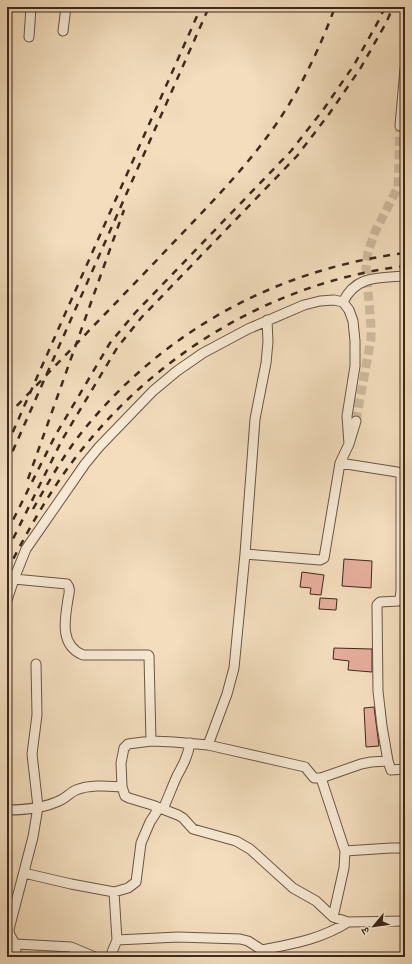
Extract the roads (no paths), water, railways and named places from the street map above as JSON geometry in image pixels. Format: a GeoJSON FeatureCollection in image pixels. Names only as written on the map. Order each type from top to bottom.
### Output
{"type":"FeatureCollection","features":[{"type":"Feature","properties":{"kind":"street"},"geometry":{"type":"LineString","coordinates":[[28,37],[31,7]]}},
{"type":"Feature","properties":{"kind":"street"},"geometry":{"type":"LineString","coordinates":[[63,31],[66,7]]}},
{"type":"Feature","properties":{"kind":"street"},"geometry":{"type":"LineString","coordinates":[[400,126],[405,69]]}},
{"type":"Feature","properties":{"kind":"street"},"geometry":{"type":"LineString","coordinates":[[343,302],[351,289],[360,282],[375,278],[405,276]]}},
{"type":"Feature","properties":{"kind":"street"},"geometry":{"type":"LineString","coordinates":[[7,600],[26,549],[85,464],[99,447],[153,391],[177,371],[203,353],[267,320],[304,305],[320,301],[334,300],[343,302],[349,310],[353,321],[355,366],[347,416],[349,444]]}},
{"type":"Feature","properties":{"kind":"street"},"geometry":{"type":"LineString","coordinates":[[208,745],[234,668],[245,554],[255,419],[266,363],[268,342],[267,320]]}},
{"type":"Feature","properties":{"kind":"street"},"geometry":{"type":"LineString","coordinates":[[245,554],[320,560],[324,558],[340,463],[349,444],[356,421]]}},
{"type":"Feature","properties":{"kind":"street"},"geometry":{"type":"LineString","coordinates":[[340,463],[397,472],[402,476],[403,590],[398,602],[379,602],[377,605],[378,692],[382,726],[391,770],[405,770]]}},
{"type":"Feature","properties":{"kind":"street"},"geometry":{"type":"LineString","coordinates":[[14,579],[68,584],[70,590],[65,636],[67,642],[79,653],[83,655],[149,656],[152,741]]}},
{"type":"Feature","properties":{"kind":"street"},"geometry":{"type":"LineString","coordinates":[[15,957],[17,948],[16,944],[8,933],[24,873],[38,808],[32,754],[37,715],[36,664]]}},
{"type":"Feature","properties":{"kind":"street"},"geometry":{"type":"LineString","coordinates":[[388,761],[362,764],[321,778],[314,778],[308,769],[303,766],[208,745],[152,741],[128,744],[124,748],[121,763],[122,787],[126,796],[129,798],[161,808],[183,818],[193,829],[236,841],[250,849],[293,888],[316,901],[333,917],[348,922],[405,922]]}},
{"type":"Feature","properties":{"kind":"street"},"geometry":{"type":"LineString","coordinates":[[24,873],[114,892],[128,888],[136,882],[141,843],[150,822],[161,808],[185,763],[189,752],[190,743]]}},
{"type":"Feature","properties":{"kind":"street"},"geometry":{"type":"LineString","coordinates":[[321,778],[345,851],[344,868],[333,917]]}},
{"type":"Feature","properties":{"kind":"street"},"geometry":{"type":"LineString","coordinates":[[7,810],[38,808],[60,801],[80,789],[105,786],[122,787]]}},
{"type":"Feature","properties":{"kind":"street"},"geometry":{"type":"LineString","coordinates":[[345,851],[405,848]]}},
{"type":"Feature","properties":{"kind":"street"},"geometry":{"type":"LineString","coordinates":[[110,957],[117,940],[114,892]]}},
{"type":"Feature","properties":{"kind":"street"},"geometry":{"type":"LineString","coordinates":[[117,940],[178,936],[240,939],[248,941],[261,954],[320,936],[337,929],[348,922]]}},
{"type":"Feature","properties":{"kind":"street"},"geometry":{"type":"LineString","coordinates":[[16,944],[71,947],[95,957]]}},
{"type":"Feature","properties":{"kind":"tunnel"},"geometry":{"type":"LineString","coordinates":[[356,421],[371,339],[366,268],[368,252],[375,232],[398,187],[400,126]]}},
{"type":"Feature","properties":{"kind":"railway"},"geometry":{"type":"LineString","coordinates":[[7,445],[201,7]]}},
{"type":"Feature","properties":{"kind":"railway"},"geometry":{"type":"LineString","coordinates":[[7,464],[209,7]]}},
{"type":"Feature","properties":{"kind":"railway"},"geometry":{"type":"LineString","coordinates":[[7,416],[156,261],[251,158],[279,120],[303,79],[324,36],[335,7]]}},
{"type":"Feature","properties":{"kind":"railway"},"geometry":{"type":"LineString","coordinates":[[7,532],[55,436],[110,343],[135,313],[291,151],[323,110],[354,65],[385,7]]}},
{"type":"Feature","properties":{"kind":"railway"},"geometry":{"type":"LineString","coordinates":[[7,551],[62,440],[117,348],[141,318],[297,156],[329,114],[360,69],[386,23],[393,7]]}},
{"type":"Feature","properties":{"kind":"railway"},"geometry":{"type":"LineString","coordinates":[[28,479],[124,210]]}},
{"type":"Feature","properties":{"kind":"railway"},"geometry":{"type":"LineString","coordinates":[[33,509],[62,460],[82,432],[114,396],[149,364],[186,335],[226,311],[268,290],[312,274],[358,261],[405,253]]}},
{"type":"Feature","properties":{"kind":"railway"},"geometry":{"type":"LineString","coordinates":[[7,571],[39,512],[76,457],[108,420],[143,386],[181,355],[221,328],[264,306],[310,288],[357,275],[405,266]]}}]}
